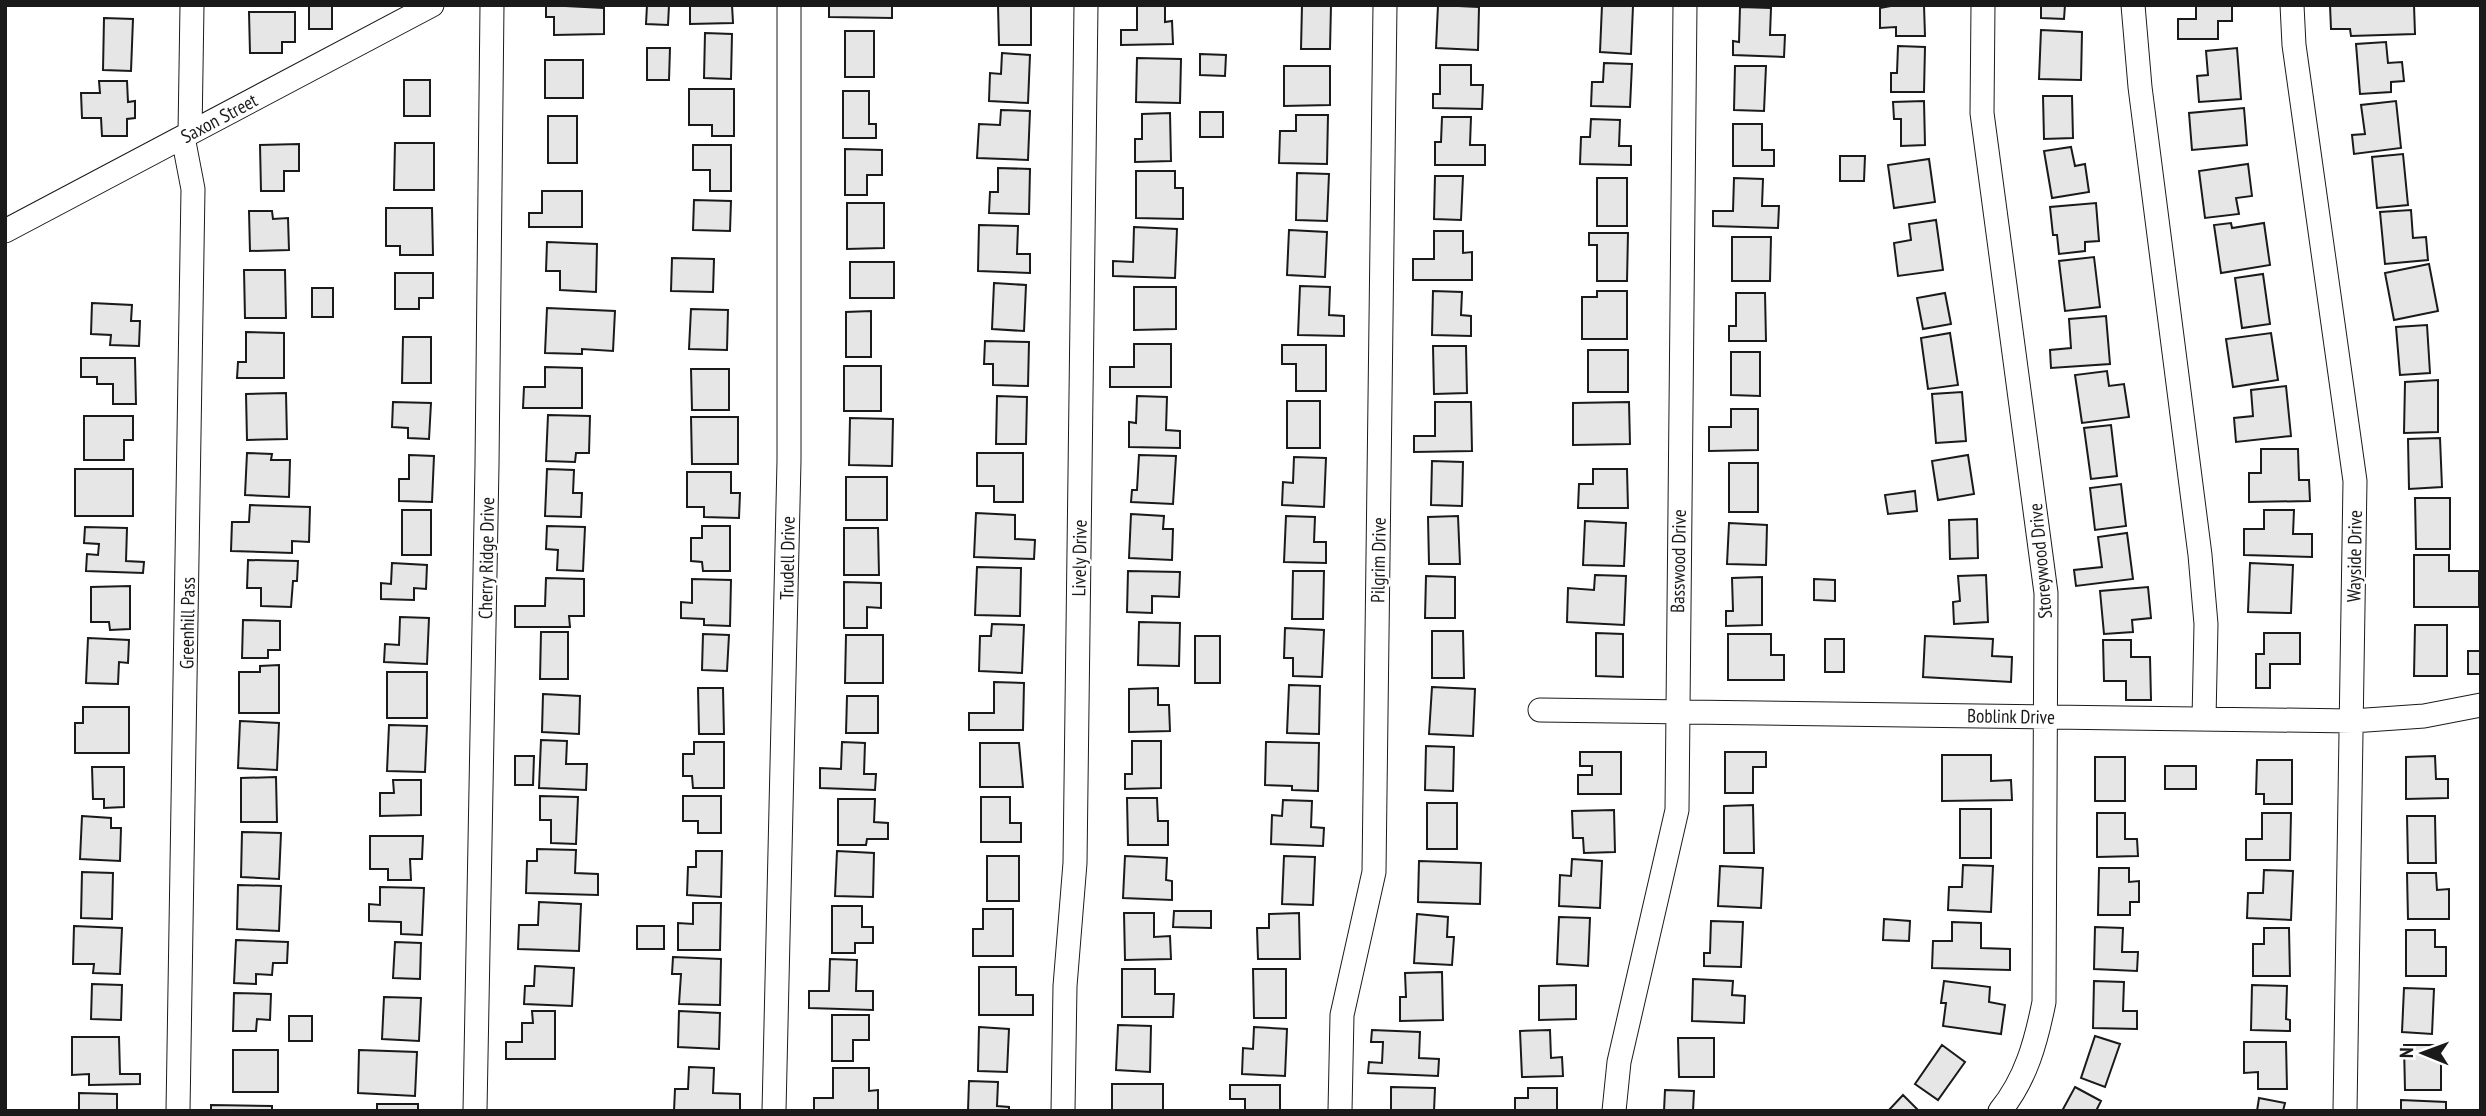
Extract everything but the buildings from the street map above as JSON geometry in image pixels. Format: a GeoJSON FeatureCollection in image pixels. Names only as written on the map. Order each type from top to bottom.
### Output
{"type":"FeatureCollection","features":[{"type":"Feature","properties":{"kind":"street","name":"Greenhill Pass"},"geometry":{"type":"LineString","coordinates":[[178,1111],[192,202],[187,135],[192,5]]}},
{"type":"Feature","properties":{"kind":"street","name":"Saxon Street"},"geometry":{"type":"LineString","coordinates":[[5,231],[432,5]]}},
{"type":"Feature","properties":{"kind":"street","name":"Cherry Ridge Drive"},"geometry":{"type":"LineString","coordinates":[[475,1111],[487,479],[492,5]]}},
{"type":"Feature","properties":{"kind":"street","name":"Trudell Drive"},"geometry":{"type":"LineString","coordinates":[[774,1111],[789,461],[789,5]]}},
{"type":"Feature","properties":{"kind":"street","name":"Lively Drive"},"geometry":{"type":"LineString","coordinates":[[1063,1111],[1065,986],[1075,863],[1086,5]]}},
{"type":"Feature","properties":{"kind":"street","name":"Pilgrim Drive"},"geometry":{"type":"LineString","coordinates":[[1340,1111],[1342,1015],[1374,872],[1385,5]]}},
{"type":"Feature","properties":{"kind":"street","name":"Basswood Drive"},"geometry":{"type":"LineString","coordinates":[[1615,1111],[1619,1062],[1672,838],[1676,810],[1685,5]]}},
{"type":"Feature","properties":{"kind":"street","name":"Storeywood Drive"},"geometry":{"type":"LineString","coordinates":[[1983,5],[1982,113],[2044,573],[2047,717],[2044,1002],[2032,1052],[2011,1097],[2000,1111]]}},
{"type":"Feature","properties":{"kind":"street"},"geometry":{"type":"LineString","coordinates":[[2133,5],[2139,75],[2200,555],[2206,624],[2204,719]]}},
{"type":"Feature","properties":{"kind":"street","name":"Wayside Drive"},"geometry":{"type":"LineString","coordinates":[[2292,5],[2294,45],[2353,463],[2352,721],[2345,1111]]}},
{"type":"Feature","properties":{"kind":"street","name":"Boblink Drive"},"geometry":{"type":"LineString","coordinates":[[1540,710],[2352,721],[2424,716],[2481,705]]}}]}
